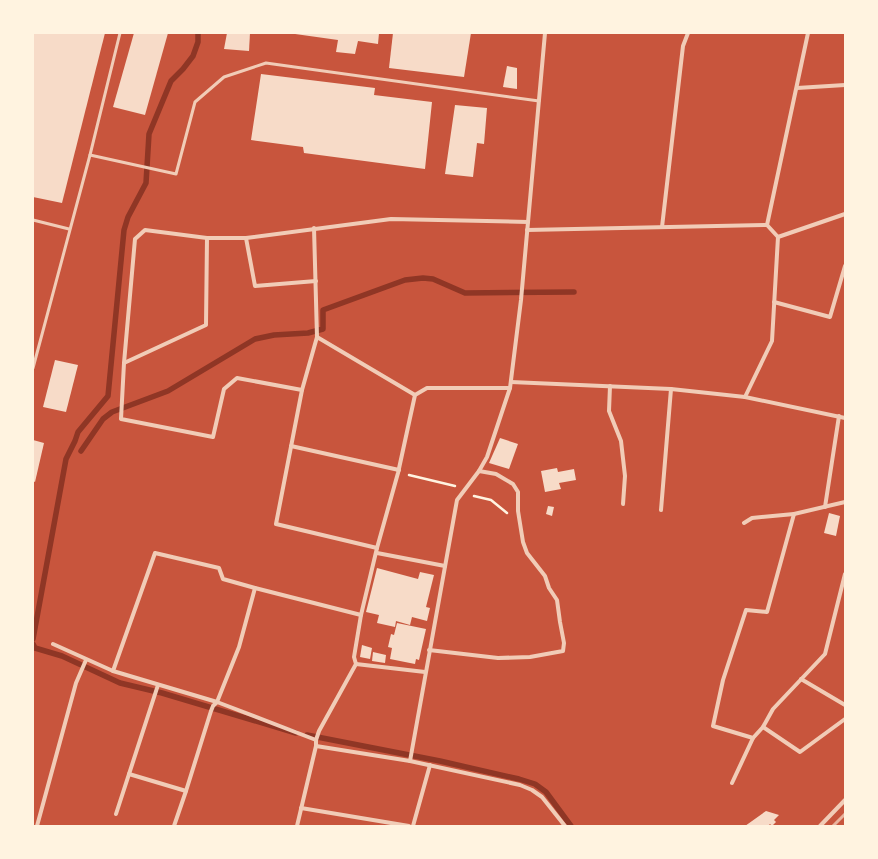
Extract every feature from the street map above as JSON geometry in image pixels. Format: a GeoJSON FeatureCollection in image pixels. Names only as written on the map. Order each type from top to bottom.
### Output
{"type":"FeatureCollection","features":[{"type":"Feature","properties":{"kind":"street"},"geometry":{"type":"LineString","coordinates":[[410,757],[457,500],[480,471],[487,457],[510,388],[521,300],[545,33]]}},
{"type":"Feature","properties":{"kind":"street"},"geometry":{"type":"LineString","coordinates":[[662,227],[683,46],[688,33]]}},
{"type":"Feature","properties":{"kind":"street"},"geometry":{"type":"LineString","coordinates":[[767,225],[808,33]]}},
{"type":"Feature","properties":{"kind":"street"},"geometry":{"type":"LineString","coordinates":[[796,88],[845,85]]}},
{"type":"Feature","properties":{"kind":"street"},"geometry":{"type":"LineString","coordinates":[[778,237],[845,214]]}},
{"type":"Feature","properties":{"kind":"street"},"geometry":{"type":"LineString","coordinates":[[302,390],[237,378],[224,389],[213,437],[121,419],[124,363],[135,239],[145,230],[207,238],[246,238],[391,219],[528,222]]}},
{"type":"Feature","properties":{"kind":"street"},"geometry":{"type":"LineString","coordinates":[[527,230],[767,225],[778,237],[772,341],[745,397]]}},
{"type":"Feature","properties":{"kind":"street"},"geometry":{"type":"LineString","coordinates":[[314,228],[318,337],[302,390],[276,524],[445,566]]}},
{"type":"Feature","properties":{"kind":"street"},"geometry":{"type":"LineString","coordinates":[[124,363],[206,325],[207,238]]}},
{"type":"Feature","properties":{"kind":"street"},"geometry":{"type":"LineString","coordinates":[[246,238],[255,286],[316,281]]}},
{"type":"Feature","properties":{"kind":"street"},"geometry":{"type":"LineString","coordinates":[[774,302],[830,317],[845,266]]}},
{"type":"Feature","properties":{"kind":"street"},"geometry":{"type":"LineString","coordinates":[[318,337],[415,395]]}},
{"type":"Feature","properties":{"kind":"street"},"geometry":{"type":"LineString","coordinates":[[511,382],[671,389],[745,397],[845,418]]}},
{"type":"Feature","properties":{"kind":"street"},"geometry":{"type":"LineString","coordinates":[[610,386],[609,411],[621,441],[625,476],[623,504]]}},
{"type":"Feature","properties":{"kind":"street"},"geometry":{"type":"LineString","coordinates":[[297,826],[317,738],[356,664],[354,657],[361,615],[399,471],[415,395],[427,388],[510,388]]}},
{"type":"Feature","properties":{"kind":"street"},"geometry":{"type":"LineString","coordinates":[[661,510],[671,389]]}},
{"type":"Feature","properties":{"kind":"street"},"geometry":{"type":"LineString","coordinates":[[825,507],[839,416]]}},
{"type":"Feature","properties":{"kind":"street"},"geometry":{"type":"LineString","coordinates":[[291,446],[399,471]]}},
{"type":"Feature","properties":{"kind":"street"},"geometry":{"type":"LineString","coordinates":[[429,650],[498,658],[530,657],[563,651],[564,643],[557,600],[549,588],[545,576],[527,553],[523,542],[518,512],[518,492],[513,484],[496,474],[480,471]]}},
{"type":"Feature","properties":{"kind":"street"},"geometry":{"type":"LineString","coordinates":[[744,523],[752,518],[794,514],[845,502]]}},
{"type":"Feature","properties":{"kind":"street"},"geometry":{"type":"LineString","coordinates":[[753,738],[714,726],[724,680],[746,610],[767,612],[794,514]]}},
{"type":"Feature","properties":{"kind":"street"},"geometry":{"type":"LineString","coordinates":[[113,671],[155,553],[218,568],[223,579],[361,615]]}},
{"type":"Feature","properties":{"kind":"street"},"geometry":{"type":"LineString","coordinates":[[732,783],[753,738],[763,727],[773,709],[825,654],[845,574]]}},
{"type":"Feature","properties":{"kind":"street"},"geometry":{"type":"LineString","coordinates":[[174,826],[211,711],[217,702],[239,647],[255,588]]}},
{"type":"Feature","properties":{"kind":"street"},"geometry":{"type":"LineString","coordinates":[[53,644],[86,662],[158,687],[217,702],[308,737],[317,738]]}},
{"type":"Feature","properties":{"kind":"street"},"geometry":{"type":"LineString","coordinates":[[37,826],[76,683],[86,662]]}},
{"type":"Feature","properties":{"kind":"street"},"geometry":{"type":"LineString","coordinates":[[356,664],[425,672]]}},
{"type":"Feature","properties":{"kind":"street"},"geometry":{"type":"LineString","coordinates":[[801,679],[845,705]]}},
{"type":"Feature","properties":{"kind":"street"},"geometry":{"type":"LineString","coordinates":[[116,814],[158,687]]}},
{"type":"Feature","properties":{"kind":"street"},"geometry":{"type":"LineString","coordinates":[[763,727],[800,752],[845,718]]}},
{"type":"Feature","properties":{"kind":"street"},"geometry":{"type":"LineString","coordinates":[[316,746],[410,757],[430,765],[520,785],[532,790],[542,797],[565,826]]}},
{"type":"Feature","properties":{"kind":"street"},"geometry":{"type":"LineString","coordinates":[[413,826],[430,765]]}},
{"type":"Feature","properties":{"kind":"street"},"geometry":{"type":"LineString","coordinates":[[129,774],[186,791]]}},
{"type":"Feature","properties":{"kind":"street"},"geometry":{"type":"LineString","coordinates":[[820,826],[845,800]]}},
{"type":"Feature","properties":{"kind":"street"},"geometry":{"type":"LineString","coordinates":[[301,808],[409,826]]}},
{"type":"Feature","properties":{"kind":"lane"},"geometry":{"type":"LineString","coordinates":[[33,368],[90,155],[120,33]]}},
{"type":"Feature","properties":{"kind":"lane"},"geometry":{"type":"LineString","coordinates":[[90,155],[176,174],[195,102],[224,77],[266,63],[539,101]]}},
{"type":"Feature","properties":{"kind":"lane"},"geometry":{"type":"LineString","coordinates":[[33,220],[70,229]]}},
{"type":"Feature","properties":{"kind":"path"},"geometry":{"type":"LineString","coordinates":[[399,471],[465,488]]}},
{"type":"Feature","properties":{"kind":"path"},"geometry":{"type":"LineString","coordinates":[[462,493],[491,500],[509,515]]}},
{"type":"Feature","properties":{"kind":"building"},"geometry":{"type":"Polygon","coordinates":[[[33,33],[105,33],[62,203],[33,197],[33,33]]]}},
{"type":"Feature","properties":{"kind":"building"},"geometry":{"type":"Polygon","coordinates":[[[134,33],[168,33],[145,115],[113,107],[134,33]]]}},
{"type":"Feature","properties":{"kind":"building"},"geometry":{"type":"Polygon","coordinates":[[[227,33],[250,33],[249,51],[224,49],[227,33]]]}},
{"type":"Feature","properties":{"kind":"building"},"geometry":{"type":"Polygon","coordinates":[[[288,33],[379,33],[378,44],[358,41],[355,54],[336,52],[338,40],[288,33]]]}},
{"type":"Feature","properties":{"kind":"building"},"geometry":{"type":"Polygon","coordinates":[[[393,33],[471,33],[464,77],[389,68],[393,33]]]}},
{"type":"Feature","properties":{"kind":"building"},"geometry":{"type":"Polygon","coordinates":[[[507,66],[517,68],[517,89],[503,87],[507,66]]]}},
{"type":"Feature","properties":{"kind":"building"},"geometry":{"type":"Polygon","coordinates":[[[261,74],[375,88],[374,95],[432,102],[425,169],[304,153],[303,147],[251,140],[261,74]]]}},
{"type":"Feature","properties":{"kind":"building"},"geometry":{"type":"Polygon","coordinates":[[[455,105],[487,108],[484,144],[477,143],[473,177],[445,174],[455,105]]]}},
{"type":"Feature","properties":{"kind":"building"},"geometry":{"type":"Polygon","coordinates":[[[55,360],[78,365],[66,412],[43,407],[55,360]]]}},
{"type":"Feature","properties":{"kind":"building"},"geometry":{"type":"Polygon","coordinates":[[[500,438],[518,444],[509,469],[489,463],[500,438]]]}},
{"type":"Feature","properties":{"kind":"building"},"geometry":{"type":"Polygon","coordinates":[[[33,440],[44,443],[35,482],[33,481],[33,440]]]}},
{"type":"Feature","properties":{"kind":"building"},"geometry":{"type":"Polygon","coordinates":[[[557,468],[558,472],[574,469],[576,480],[559,483],[561,489],[545,492],[541,471],[557,468]]]}},
{"type":"Feature","properties":{"kind":"building"},"geometry":{"type":"Polygon","coordinates":[[[548,506],[554,507],[552,516],[546,514],[548,506]]]}},
{"type":"Feature","properties":{"kind":"building"},"geometry":{"type":"Polygon","coordinates":[[[829,513],[840,516],[836,536],[824,533],[829,513]]]}},
{"type":"Feature","properties":{"kind":"building"},"geometry":{"type":"Polygon","coordinates":[[[377,568],[418,579],[420,572],[434,575],[426,607],[430,608],[427,621],[412,617],[410,625],[396,621],[395,627],[377,623],[379,615],[366,612],[377,568]]]}},
{"type":"Feature","properties":{"kind":"building"},"geometry":{"type":"Polygon","coordinates":[[[397,623],[426,629],[419,660],[416,659],[415,664],[390,659],[392,648],[388,647],[391,634],[394,635],[397,623]]]}},
{"type":"Feature","properties":{"kind":"building"},"geometry":{"type":"Polygon","coordinates":[[[362,645],[372,648],[370,659],[360,657],[362,645]]]}},
{"type":"Feature","properties":{"kind":"building"},"geometry":{"type":"Polygon","coordinates":[[[373,652],[386,655],[385,663],[372,661],[373,652]]]}},
{"type":"Feature","properties":{"kind":"building"},"geometry":{"type":"Polygon","coordinates":[[[766,811],[779,815],[774,820],[776,822],[772,826],[770,824],[768,826],[745,826],[766,811]]]}},
{"type":"Feature","properties":{"kind":"waterway"},"geometry":{"type":"LineString","coordinates":[[33,639],[66,459],[78,432],[108,396],[124,230],[128,217],[146,183],[149,134],[171,81],[193,56],[198,42],[198,33]]}},
{"type":"Feature","properties":{"kind":"waterway"},"geometry":{"type":"LineString","coordinates":[[81,451],[103,419],[112,412],[168,391],[255,339],[274,335],[308,333],[323,329],[323,310],[405,280],[423,278],[433,279],[465,293],[574,292]]}},
{"type":"Feature","properties":{"kind":"waterway"},"geometry":{"type":"LineString","coordinates":[[33,644],[35,648],[62,656],[120,683],[162,693],[296,733]]}},
{"type":"Feature","properties":{"kind":"waterway"},"geometry":{"type":"LineString","coordinates":[[307,735],[440,761],[535,784],[546,792],[571,826]]}},
{"type":"Feature","properties":{"kind":"railway"},"geometry":{"type":"LineString","coordinates":[[833,826],[845,814]]}}]}
